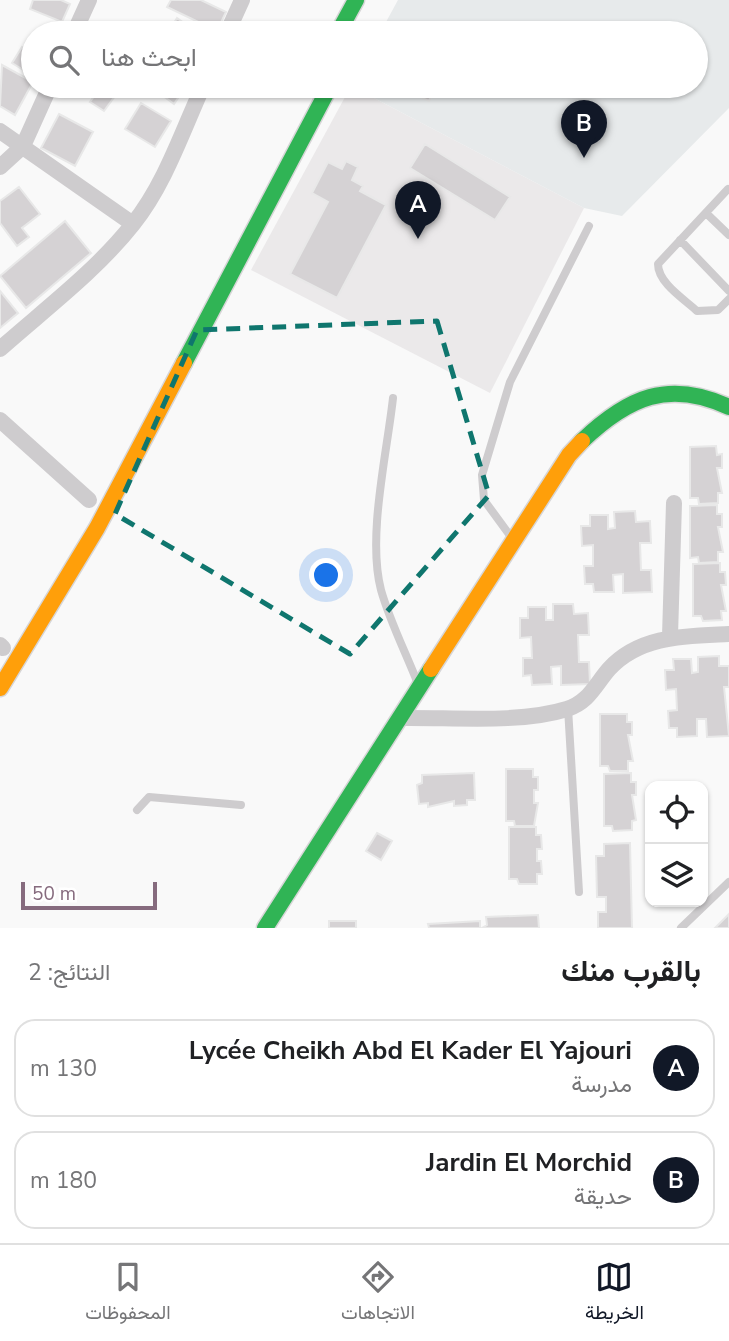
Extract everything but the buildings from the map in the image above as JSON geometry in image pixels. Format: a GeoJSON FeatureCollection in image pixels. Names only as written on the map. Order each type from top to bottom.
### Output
{"type":"FeatureCollection","features":[{"type":"Feature","properties":{"kind":"main road"},"geometry":{"type":"LineString","coordinates":[[345,21],[356,0]]}},
{"type":"Feature","properties":{"kind":"main road"},"geometry":{"type":"LineString","coordinates":[[0,688],[97,527],[324,98]]}},
{"type":"Feature","properties":{"kind":"main road"},"geometry":{"type":"LineString","coordinates":[[265,928],[569,455],[592,428],[624,406],[661,396],[693,393],[729,407]]}},
{"type":"Feature","properties":{"kind":"street"},"geometry":{"type":"LineString","coordinates":[[79,21],[89,0]]}},
{"type":"Feature","properties":{"kind":"street"},"geometry":{"type":"LineString","coordinates":[[232,21],[242,0]]}},
{"type":"Feature","properties":{"kind":"street"},"geometry":{"type":"LineString","coordinates":[[0,167],[23,145],[45,98]]}},
{"type":"Feature","properties":{"kind":"street"},"geometry":{"type":"LineString","coordinates":[[0,349],[100,260],[133,224],[156,191],[198,98]]}},
{"type":"Feature","properties":{"kind":"street"},"geometry":{"type":"LineString","coordinates":[[0,131],[133,224]]}},
{"type":"Feature","properties":{"kind":"street"},"geometry":{"type":"LineString","coordinates":[[0,420],[89,500]]}},
{"type":"Feature","properties":{"kind":"street"},"geometry":{"type":"LineString","coordinates":[[670,636],[674,503]]}},
{"type":"Feature","properties":{"kind":"street"},"geometry":{"type":"LineString","coordinates":[[400,718],[522,716],[568,708],[593,693],[607,671],[624,654],[670,636],[729,634]]}},
{"type":"Feature","properties":{"kind":"lane"},"geometry":{"type":"LineString","coordinates":[[728,189],[658,264],[662,278],[697,311],[710,313],[718,310],[729,299]]}},
{"type":"Feature","properties":{"kind":"lane"},"geometry":{"type":"LineString","coordinates":[[706,213],[729,235]]}},
{"type":"Feature","properties":{"kind":"lane"},"geometry":{"type":"LineString","coordinates":[[514,541],[484,500],[482,475],[510,382],[589,226]]}},
{"type":"Feature","properties":{"kind":"lane"},"geometry":{"type":"LineString","coordinates":[[680,240],[729,290]]}},
{"type":"Feature","properties":{"kind":"lane"},"geometry":{"type":"LineString","coordinates":[[393,398],[377,532],[377,565],[381,589],[419,688]]}},
{"type":"Feature","properties":{"kind":"lane"},"geometry":{"type":"LineString","coordinates":[[568,708],[579,892]]}},
{"type":"Feature","properties":{"kind":"lane"},"geometry":{"type":"LineString","coordinates":[[137,810],[149,797],[241,805]]}},
{"type":"Feature","properties":{"kind":"lane"},"geometry":{"type":"LineString","coordinates":[[681,928],[729,882]]}},
{"type":"Feature","properties":{"kind":"highlighted area"},"geometry":{"type":"Polygon","coordinates":[[[437,321],[489,495],[350,654],[115,514],[197,330],[437,321]]]}},
{"type":"Feature","properties":{"kind":"shaded area"},"geometry":{"type":"Polygon","coordinates":[[[398,0],[729,0],[729,108],[622,216],[584,208],[374,98],[708,98],[708,21],[387,21],[398,0]]]}},
{"type":"Feature","properties":{"kind":"shaded area"},"geometry":{"type":"Polygon","coordinates":[[[344,98],[374,98],[584,208],[490,393],[251,270],[344,98]]]}},
{"type":"Feature","properties":{"kind":"traffic: fast"},"geometry":{"type":"LineString","coordinates":[[345,21],[356,0]]}},
{"type":"Feature","properties":{"kind":"traffic: fast"},"geometry":{"type":"LineString","coordinates":[[184,363],[324,98]]}},
{"type":"Feature","properties":{"kind":"traffic: fast"},"geometry":{"type":"LineString","coordinates":[[582,441],[616,413],[650,397],[687,394],[729,407]]}},
{"type":"Feature","properties":{"kind":"traffic: fast"},"geometry":{"type":"LineString","coordinates":[[265,928],[431,669]]}},
{"type":"Feature","properties":{"kind":"traffic: slow"},"geometry":{"type":"LineString","coordinates":[[0,688],[97,528],[184,363]]}},
{"type":"Feature","properties":{"kind":"traffic: slow"},"geometry":{"type":"LineString","coordinates":[[431,669],[569,455],[582,441]]}},
{"type":"Feature","properties":{"kind":"place","name":"Jardin El Morchid"},"geometry":{"type":"Point","coordinates":[584,158]}},
{"type":"Feature","properties":{"kind":"place","name":"Lycée Cheikh Abd El Kader El Yajouri"},"geometry":{"type":"Point","coordinates":[418,239]}}]}
